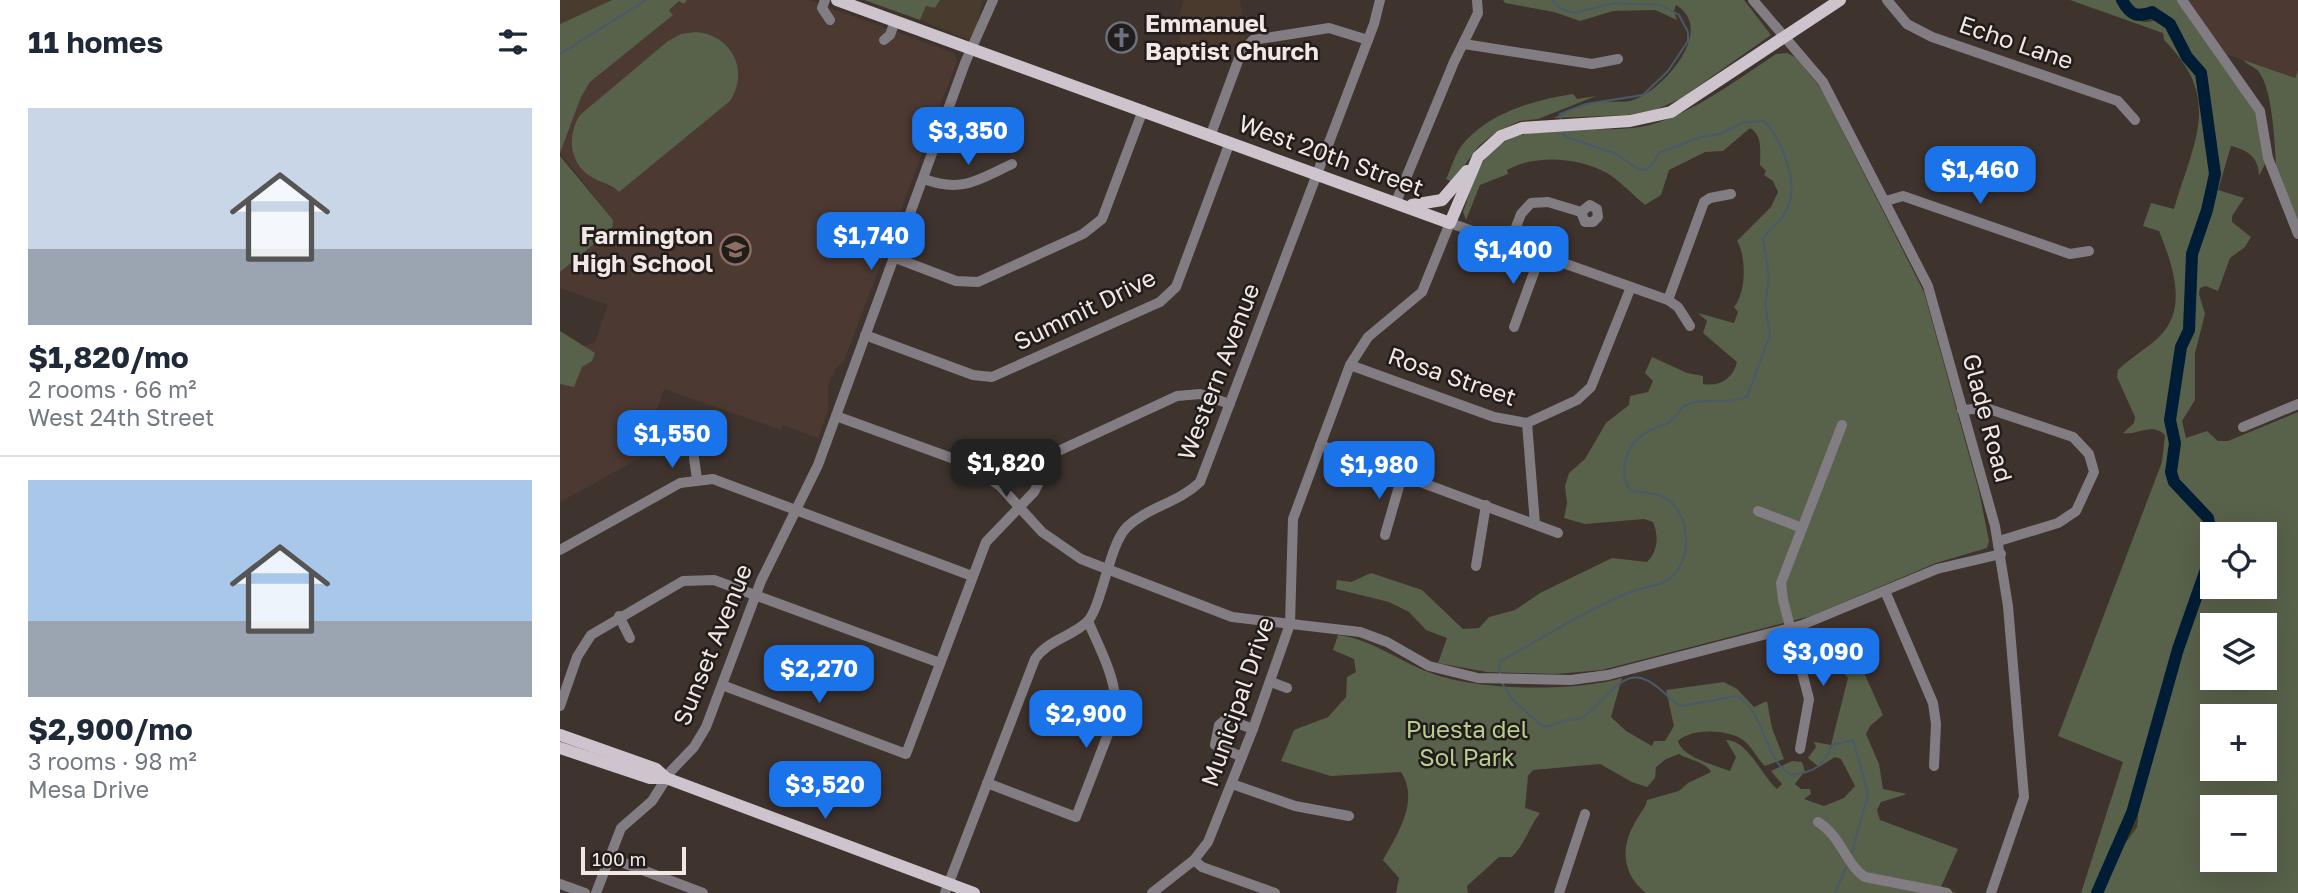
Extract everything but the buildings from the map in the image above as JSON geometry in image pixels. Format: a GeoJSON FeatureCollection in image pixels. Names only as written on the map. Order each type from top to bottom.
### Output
{"type":"FeatureCollection","features":[{"type":"Feature","properties":{"kind":"main road","name":"West 20th Street"},"geometry":{"type":"LineString","coordinates":[[837,0],[1450,223]]}},
{"type":"Feature","properties":{"kind":"main road","name":"Municipal Drive"},"geometry":{"type":"LineString","coordinates":[[1450,223],[1478,157],[1501,136],[1522,128],[1630,121],[1671,112],[1840,0]]}},
{"type":"Feature","properties":{"kind":"main road"},"geometry":{"type":"LineString","coordinates":[[1399,203],[1430,204],[1442,200],[1478,157]]}},
{"type":"Feature","properties":{"kind":"main road"},"geometry":{"type":"LineString","coordinates":[[560,735],[656,769],[666,778],[947,888],[974,893]]}},
{"type":"Feature","properties":{"kind":"main road"},"geometry":{"type":"LineString","coordinates":[[560,748],[650,778],[666,778]]}},
{"type":"Feature","properties":{"kind":"street"},"geometry":{"type":"LineString","coordinates":[[825,0],[822,8],[830,20]]}},
{"type":"Feature","properties":{"kind":"street","name":"Sunset Avenue"},"geometry":{"type":"LineString","coordinates":[[596,893],[621,828],[652,802],[666,778],[699,739],[755,595],[818,465],[893,257],[994,0]]}},
{"type":"Feature","properties":{"kind":"street","name":"Western Avenue"},"geometry":{"type":"LineString","coordinates":[[1088,621],[1124,529],[1138,518],[1185,496],[1200,482],[1368,40],[1380,0]]}},
{"type":"Feature","properties":{"kind":"street"},"geometry":{"type":"LineString","coordinates":[[1399,203],[1478,13],[1477,0]]}},
{"type":"Feature","properties":{"kind":"street","name":"Glade Road"},"geometry":{"type":"LineString","coordinates":[[1754,0],[1823,82],[1886,201],[1934,301],[1998,541],[2024,797],[1991,893]]}},
{"type":"Feature","properties":{"kind":"street","name":"Echo Lane"},"geometry":{"type":"LineString","coordinates":[[1887,0],[1907,24],[1932,37],[2118,101],[2135,120]]}},
{"type":"Feature","properties":{"kind":"street"},"geometry":{"type":"LineString","coordinates":[[2182,0],[2260,111],[2270,166],[2298,234]]}},
{"type":"Feature","properties":{"kind":"street"},"geometry":{"type":"LineString","coordinates":[[884,40],[895,21]]}},
{"type":"Feature","properties":{"kind":"street"},"geometry":{"type":"LineString","coordinates":[[1211,134],[1241,54],[1253,40],[1329,28],[1368,40]]}},
{"type":"Feature","properties":{"kind":"street"},"geometry":{"type":"LineString","coordinates":[[1464,44],[1592,64],[1618,59]]}},
{"type":"Feature","properties":{"kind":"street"},"geometry":{"type":"LineString","coordinates":[[893,257],[956,281],[978,282],[1092,229],[1105,211],[1143,110]]}},
{"type":"Feature","properties":{"kind":"street","name":"Summit Drive"},"geometry":{"type":"LineString","coordinates":[[864,335],[973,375],[992,377],[1160,302],[1176,287],[1230,142]]}},
{"type":"Feature","properties":{"kind":"street"},"geometry":{"type":"LineString","coordinates":[[924,179],[948,187],[961,186],[1012,164]]}},
{"type":"Feature","properties":{"kind":"street"},"geometry":{"type":"LineString","coordinates":[[1690,326],[1671,302],[1704,202],[1710,198],[1731,194]]}},
{"type":"Feature","properties":{"kind":"street"},"geometry":{"type":"LineString","coordinates":[[1886,201],[1903,196],[2070,254],[2089,251]]}},
{"type":"Feature","properties":{"kind":"street"},"geometry":{"type":"LineString","coordinates":[[1509,244],[1521,214],[1531,203],[1548,202],[1581,212]]}},
{"type":"Feature","properties":{"kind":"street","name":"West 20th Street"},"geometry":{"type":"LineString","coordinates":[[1450,223],[1671,302]]}},
{"type":"Feature","properties":{"kind":"street","name":"Municipal Drive"},"geometry":{"type":"LineString","coordinates":[[1152,893],[1194,860],[1212,834],[1253,729],[1290,624],[1290,534],[1350,365],[1368,337],[1411,305],[1422,292],[1450,223]]}},
{"type":"Feature","properties":{"kind":"street"},"geometry":{"type":"LineString","coordinates":[[1514,327],[1540,256]]}},
{"type":"Feature","properties":{"kind":"street","name":"Rosa Street"},"geometry":{"type":"LineString","coordinates":[[1350,365],[1494,417],[1527,423],[1567,405],[1591,387],[1631,287]]}},
{"type":"Feature","properties":{"kind":"street"},"geometry":{"type":"LineString","coordinates":[[722,685],[906,754],[986,542],[1034,492],[1051,457],[1060,449],[1177,396],[1200,394],[1230,404]]}},
{"type":"Feature","properties":{"kind":"street"},"geometry":{"type":"LineString","coordinates":[[2243,428],[2298,404]]}},
{"type":"Feature","properties":{"kind":"street"},"geometry":{"type":"LineString","coordinates":[[1962,410],[1986,408],[2073,437],[2089,454],[2094,472],[2076,511],[2058,523],[1998,541]]}},
{"type":"Feature","properties":{"kind":"street"},"geometry":{"type":"LineString","coordinates":[[836,416],[957,460],[1000,486],[1019,508],[1062,548],[1107,570],[1241,619],[1360,632],[1387,642],[1429,666],[1466,677],[1552,680],[1608,675],[1791,629],[1937,569],[2001,554]]}},
{"type":"Feature","properties":{"kind":"street"},"geometry":{"type":"LineString","coordinates":[[1527,423],[1535,524]]}},
{"type":"Feature","properties":{"kind":"street"},"geometry":{"type":"LineString","coordinates":[[1801,749],[1809,699],[1781,583],[1842,425]]}},
{"type":"Feature","properties":{"kind":"street"},"geometry":{"type":"LineString","coordinates":[[1320,446],[1558,533]]}},
{"type":"Feature","properties":{"kind":"street"},"geometry":{"type":"LineString","coordinates":[[694,458],[697,479]]}},
{"type":"Feature","properties":{"kind":"street"},"geometry":{"type":"LineString","coordinates":[[1385,535],[1402,476]]}},
{"type":"Feature","properties":{"kind":"street"},"geometry":{"type":"LineString","coordinates":[[560,550],[680,483],[713,479],[972,576]]}},
{"type":"Feature","properties":{"kind":"street"},"geometry":{"type":"LineString","coordinates":[[1475,566],[1486,505]]}},
{"type":"Feature","properties":{"kind":"street"},"geometry":{"type":"LineString","coordinates":[[1758,511],[1801,528]]}},
{"type":"Feature","properties":{"kind":"street"},"geometry":{"type":"LineString","coordinates":[[560,706],[577,657],[591,635],[675,585],[696,578],[714,580],[940,663]]}},
{"type":"Feature","properties":{"kind":"street"},"geometry":{"type":"LineString","coordinates":[[1885,591],[1933,703],[1936,724],[1934,766]]}},
{"type":"Feature","properties":{"kind":"street"},"geometry":{"type":"LineString","coordinates":[[619,616],[630,638]]}},
{"type":"Feature","properties":{"kind":"street"},"geometry":{"type":"LineString","coordinates":[[947,888],[987,783],[1035,659],[1042,649],[1088,621],[1115,687],[1116,702],[1115,716],[1076,817],[987,783]]}},
{"type":"Feature","properties":{"kind":"street"},"geometry":{"type":"LineString","coordinates":[[1270,682],[1287,688]]}},
{"type":"Feature","properties":{"kind":"street"},"geometry":{"type":"LineString","coordinates":[[1242,757],[1215,745],[1219,724],[1226,719],[1253,729]]}},
{"type":"Feature","properties":{"kind":"street"},"geometry":{"type":"LineString","coordinates":[[1232,783],[1295,806],[1349,816]]}},
{"type":"Feature","properties":{"kind":"street"},"geometry":{"type":"LineString","coordinates":[[1559,893],[1585,814]]}},
{"type":"Feature","properties":{"kind":"street"},"geometry":{"type":"LineString","coordinates":[[1818,822],[1840,842],[1857,871],[1866,877],[1947,893]]}},
{"type":"Feature","properties":{"kind":"street"},"geometry":{"type":"LineString","coordinates":[[608,857],[696,892]]}},
{"type":"Feature","properties":{"kind":"street"},"geometry":{"type":"LineString","coordinates":[[1194,860],[1202,867],[1275,893]]}},
{"type":"Feature","properties":{"kind":"street"},"geometry":{"type":"LineString","coordinates":[[560,884],[585,893]]}},
{"type":"Feature","properties":{"kind":"shaded area"},"geometry":{"type":"Polygon","coordinates":[[[560,0],[612,0],[560,24],[560,0]]]}},
{"type":"Feature","properties":{"kind":"shaded area","name":"Farmington High School"},"geometry":{"type":"Polygon","coordinates":[[[687,0],[809,0],[954,53],[957,61],[844,361],[835,369],[828,386],[828,410],[818,438],[783,425],[781,430],[664,389],[640,458],[560,502],[560,384],[574,386],[582,367],[584,346],[595,342],[608,305],[560,288],[560,272],[611,229],[613,220],[560,153],[581,97],[590,82],[673,14],[669,10],[679,1],[684,4],[687,0]]]}},
{"type":"Feature","properties":{"kind":"shaded area"},"geometry":{"type":"Polygon","coordinates":[[[940,0],[983,0],[973,38],[967,39],[920,20],[926,6],[935,8],[940,0]]]}},
{"type":"Feature","properties":{"kind":"shaded area"},"geometry":{"type":"Polygon","coordinates":[[[1184,0],[1240,0],[1246,38],[1232,61],[1181,43],[1177,23],[1184,0]]]}},
{"type":"Feature","properties":{"kind":"shaded area"},"geometry":{"type":"Polygon","coordinates":[[[2187,0],[2298,0],[2298,70],[2295,78],[2225,54],[2187,0]]]}},
{"type":"Feature","properties":{"kind":"green space"},"geometry":{"type":"Polygon","coordinates":[[[612,0],[687,0],[684,4],[679,1],[669,10],[673,15],[590,82],[581,97],[560,153],[560,24],[612,0]]]}},
{"type":"Feature","properties":{"kind":"green space"},"geometry":{"type":"Polygon","coordinates":[[[864,0],[940,0],[935,8],[926,6],[920,20],[864,0]]]}},
{"type":"Feature","properties":{"kind":"green space"},"geometry":{"type":"Polygon","coordinates":[[[1503,0],[1744,0],[1771,35],[1680,99],[1655,110],[1627,115],[1554,118],[1595,103],[1633,100],[1658,85],[1681,58],[1688,44],[1691,29],[1687,16],[1676,5],[1674,11],[1677,20],[1655,10],[1613,11],[1580,21],[1554,12],[1505,3],[1503,0]]]}},
{"type":"Feature","properties":{"kind":"green space"},"geometry":{"type":"Polygon","coordinates":[[[2070,0],[2118,0],[2133,20],[2158,20],[2172,30],[2201,79],[2212,174],[2206,210],[2190,254],[2189,321],[2178,347],[2168,424],[2173,453],[2168,472],[2173,485],[2203,515],[2205,522],[2200,522],[2200,577],[2177,644],[2142,775],[2092,893],[2081,893],[2123,762],[2058,736],[2162,462],[2165,435],[2160,431],[2150,429],[2123,433],[2134,423],[2135,417],[2117,377],[2118,370],[2161,335],[2174,311],[2175,284],[2164,244],[2159,231],[2143,226],[2151,203],[2174,209],[2199,121],[2193,82],[2182,61],[2164,40],[2163,33],[2070,0]]]}},
{"type":"Feature","properties":{"kind":"green space"},"geometry":{"type":"Polygon","coordinates":[[[2127,0],[2178,0],[2255,110],[2265,164],[2259,176],[2255,160],[2243,150],[2231,146],[2218,190],[2244,198],[2232,216],[2232,222],[2251,237],[2245,247],[2230,258],[2218,291],[2206,286],[2200,288],[2199,294],[2205,314],[2195,353],[2195,400],[2182,421],[2186,438],[2207,431],[2218,441],[2228,441],[2298,412],[2298,893],[2099,893],[2123,846],[2137,827],[2139,801],[2163,709],[2200,593],[2200,599],[2277,599],[2277,522],[2210,522],[2174,476],[2176,440],[2172,421],[2182,351],[2191,331],[2193,254],[2216,173],[2202,73],[2189,57],[2180,33],[2167,16],[2146,8],[2136,9],[2127,0]]]}},
{"type":"Feature","properties":{"kind":"green space"},"geometry":{"type":"Polygon","coordinates":[[[696,32],[719,40],[734,56],[738,78],[730,101],[619,192],[590,176],[578,163],[572,148],[573,131],[580,115],[668,41],[681,34],[696,32]]]}},
{"type":"Feature","properties":{"kind":"green space"},"geometry":{"type":"Polygon","coordinates":[[[1787,53],[1795,57],[1820,87],[1924,292],[1979,491],[1989,541],[1987,548],[1936,563],[1811,616],[1602,670],[1556,674],[1487,672],[1438,663],[1447,638],[1426,630],[1409,612],[1389,602],[1336,589],[1337,580],[1351,582],[1371,573],[1422,590],[1463,629],[1479,628],[1489,617],[1515,610],[1540,593],[1612,558],[1647,562],[1656,543],[1653,522],[1644,519],[1585,524],[1564,518],[1567,503],[1565,486],[1569,473],[1585,459],[1606,423],[1629,405],[1630,396],[1648,392],[1653,381],[1645,373],[1652,357],[1687,373],[1703,376],[1703,384],[1721,383],[1733,373],[1737,362],[1703,333],[1707,321],[1698,313],[1734,323],[1738,312],[1734,307],[1741,292],[1744,274],[1737,241],[1771,207],[1778,192],[1773,181],[1764,175],[1766,171],[1760,165],[1759,139],[1750,128],[1723,151],[1705,152],[1669,170],[1661,195],[1645,205],[1612,176],[1596,168],[1570,161],[1530,161],[1507,170],[1508,174],[1480,185],[1466,220],[1463,212],[1483,162],[1497,147],[1515,137],[1536,132],[1630,128],[1667,119],[1716,94],[1776,54],[1787,53]]]}},
{"type":"Feature","properties":{"kind":"green space"},"geometry":{"type":"Polygon","coordinates":[[[2243,60],[2295,78],[2298,70],[2298,227],[2278,182],[2267,89],[2256,69],[2243,60]]]}},
{"type":"Feature","properties":{"kind":"green space"},"geometry":{"type":"Polygon","coordinates":[[[1573,94],[1577,99],[1596,96],[1538,119],[1520,121],[1496,132],[1479,146],[1452,182],[1446,179],[1460,148],[1483,126],[1511,110],[1573,94]]]}},
{"type":"Feature","properties":{"kind":"green space"},"geometry":{"type":"Polygon","coordinates":[[[560,156],[613,220],[612,229],[560,272],[560,156]]]}},
{"type":"Feature","properties":{"kind":"green space"},"geometry":{"type":"Polygon","coordinates":[[[560,331],[595,353],[592,361],[582,367],[574,387],[560,384],[560,331]]]}},
{"type":"Feature","properties":{"kind":"green space","name":"Puesta del Sol Park"},"geometry":{"type":"Polygon","coordinates":[[[1338,635],[1363,641],[1431,673],[1474,683],[1526,688],[1579,686],[1622,678],[1611,717],[1626,731],[1652,746],[1654,741],[1665,741],[1674,726],[1666,690],[1724,682],[1737,689],[1754,707],[1767,701],[1772,728],[1784,759],[1765,766],[1743,740],[1719,732],[1700,732],[1684,737],[1678,741],[1681,747],[1700,760],[1730,771],[1736,757],[1726,740],[1734,742],[1748,752],[1777,789],[1782,784],[1771,771],[1792,761],[1802,762],[1805,771],[1795,784],[1801,789],[1810,789],[1811,794],[1804,799],[1824,806],[1844,798],[1855,786],[1841,759],[1835,757],[1819,767],[1808,758],[1816,747],[1814,742],[1831,745],[1848,678],[1842,671],[1861,666],[1883,715],[1870,726],[1866,734],[1879,764],[1883,789],[1907,794],[1881,802],[1877,810],[1880,820],[1958,849],[1941,887],[1956,893],[1646,893],[1628,868],[1626,849],[1631,829],[1647,800],[1679,791],[1688,783],[1711,772],[1701,763],[1679,754],[1656,767],[1655,778],[1647,787],[1632,782],[1600,764],[1533,770],[1528,776],[1525,808],[1540,813],[1512,857],[1499,857],[1467,886],[1468,893],[1396,893],[1399,878],[1383,860],[1400,829],[1407,806],[1408,794],[1401,772],[1331,776],[1281,761],[1294,730],[1328,717],[1346,697],[1347,677],[1356,672],[1354,659],[1333,650],[1338,635]]]}},
{"type":"Feature","properties":{"kind":"sand"},"geometry":{"type":"Polygon","coordinates":[[[2118,0],[2127,0],[2136,9],[2157,9],[2167,16],[2180,33],[2189,57],[2202,73],[2216,173],[2207,206],[2212,174],[2201,80],[2180,48],[2172,30],[2158,20],[2133,20],[2118,0]]]}},
{"type":"Feature","properties":{"kind":"sand"},"geometry":{"type":"Polygon","coordinates":[[[2204,216],[2193,254],[2192,328],[2182,351],[2172,420],[2176,440],[2174,476],[2211,522],[2205,522],[2203,515],[2169,480],[2173,453],[2168,424],[2178,347],[2189,321],[2190,254],[2204,216]]]}},
{"type":"Feature","properties":{"kind":"sand"},"geometry":{"type":"Polygon","coordinates":[[[2200,577],[2200,593],[2163,709],[2139,801],[2137,827],[2123,846],[2099,893],[2092,893],[2142,775],[2177,644],[2200,577]]]}},
{"type":"Feature","properties":{"kind":"waterway"},"geometry":{"type":"LineString","coordinates":[[560,54],[646,0]]}},
{"type":"Feature","properties":{"kind":"waterway"},"geometry":{"type":"LineString","coordinates":[[1552,0],[1561,9],[1574,13],[1614,3],[1661,5],[1679,15],[1688,32],[1688,41],[1668,71],[1643,95],[1586,104],[1560,114],[1561,121]]}},
{"type":"Feature","properties":{"kind":"waterway"},"geometry":{"type":"LineString","coordinates":[[2097,893],[2132,813],[2178,649],[2210,558],[2211,532],[2208,518],[2174,482],[2171,472],[2175,443],[2170,420],[2181,347],[2189,330],[2192,254],[2207,210],[2215,174],[2201,73],[2187,57],[2170,24],[2152,12],[2134,14],[2122,0]]}},
{"type":"Feature","properties":{"kind":"waterway"},"geometry":{"type":"LineString","coordinates":[[1500,674],[1499,662],[1599,606],[1633,591],[1665,582],[1677,571],[1685,548],[1684,523],[1672,503],[1662,496],[1630,490],[1624,474],[1626,457],[1641,436],[1671,421],[1685,405],[1747,397],[1770,335],[1765,305],[1769,277],[1763,238],[1785,213],[1791,190],[1788,165],[1783,152],[1764,121],[1744,122],[1720,134],[1700,137],[1659,153],[1646,170],[1638,169],[1616,154],[1564,136],[1563,130]]}},
{"type":"Feature","properties":{"kind":"waterway"},"geometry":{"type":"LineString","coordinates":[[1502,683],[1512,699],[1542,726],[1579,719],[1616,686],[1632,678],[1641,678],[1652,683],[1681,706],[1737,696],[1754,714],[1775,758],[1791,775],[1818,767],[1832,745],[1853,740],[1868,794],[1851,856]]}},
{"type":"Feature","properties":{"kind":"waterway"},"geometry":{"type":"LineString","coordinates":[[1835,893],[1847,865]]}},
{"type":"Feature","properties":{"kind":"place","name":"Emmanuel Baptist Church"},"geometry":{"type":"Point","coordinates":[1122,38]}},
{"type":"Feature","properties":{"kind":"place","name":"Farmington High School"},"geometry":{"type":"Point","coordinates":[736,250]}}]}
